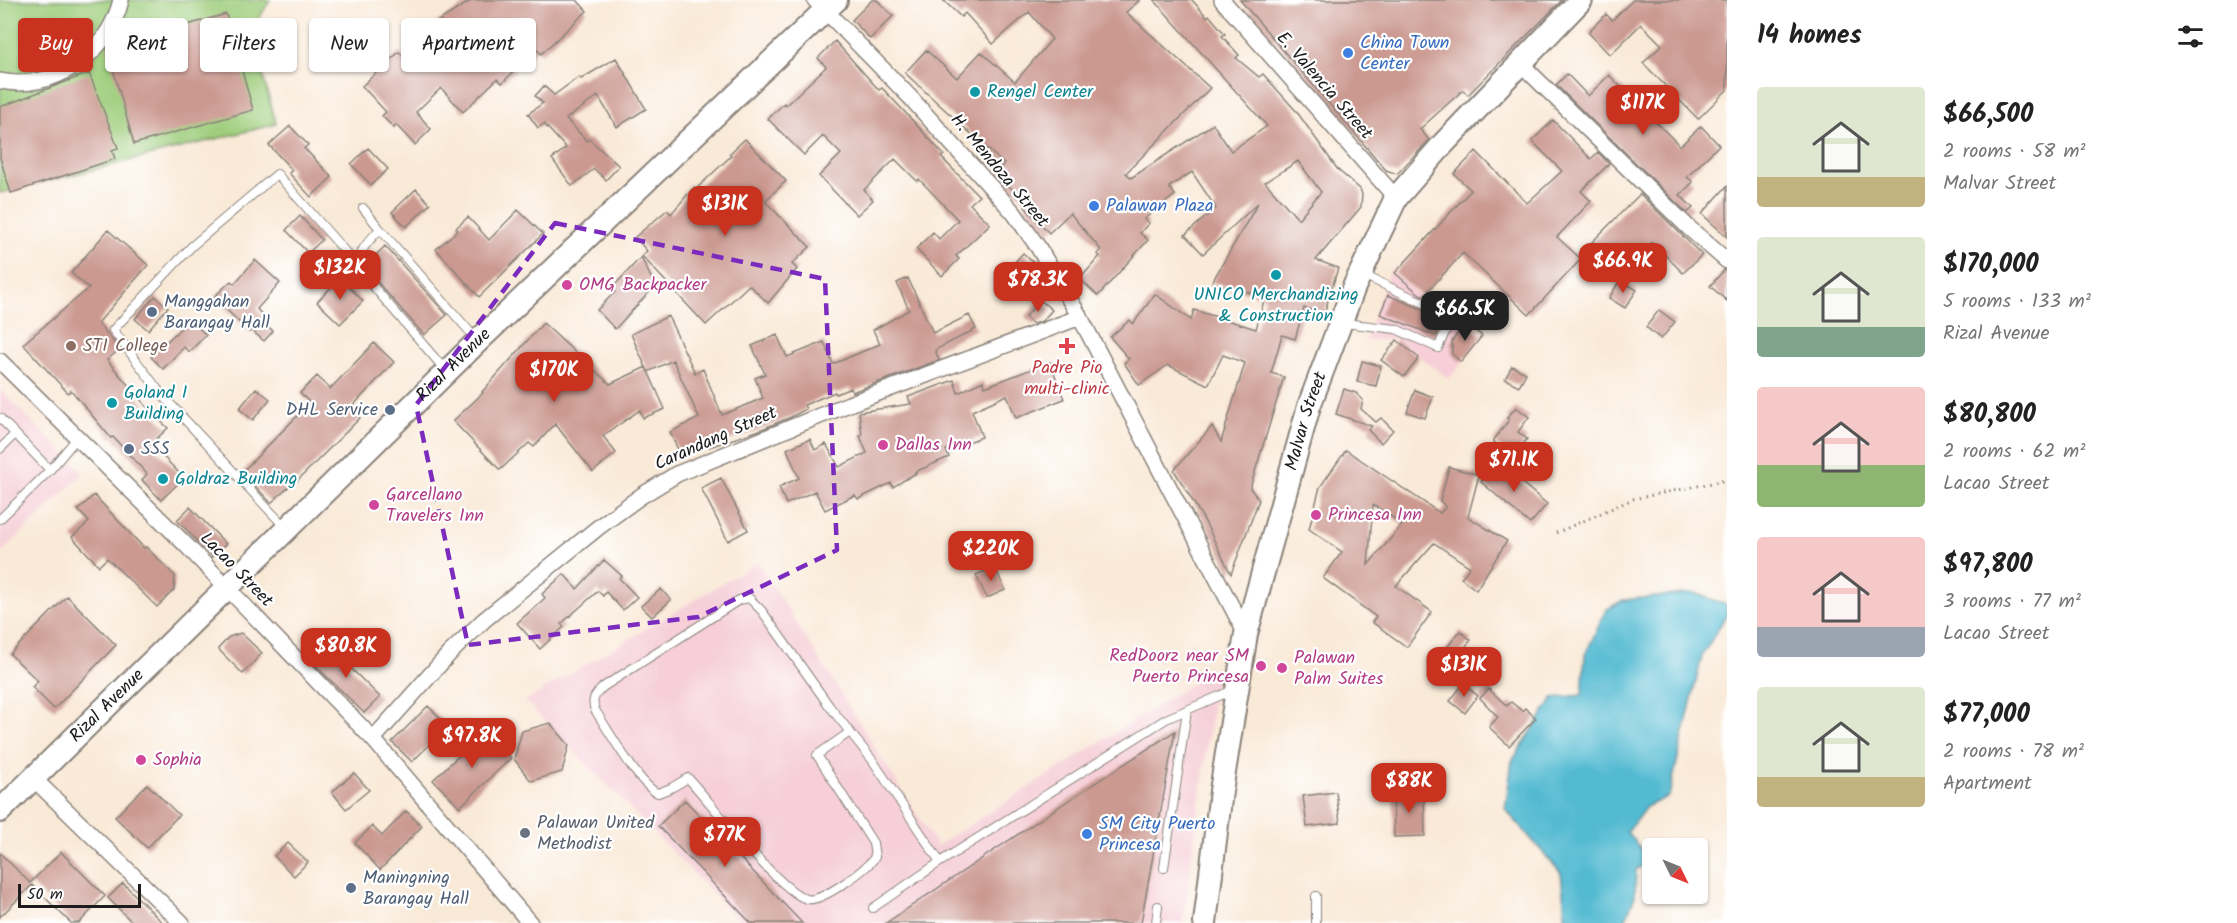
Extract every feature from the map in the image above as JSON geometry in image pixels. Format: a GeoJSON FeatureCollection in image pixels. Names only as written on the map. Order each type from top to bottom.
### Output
{"type":"FeatureCollection","features":[{"type":"Feature","properties":{"kind":"main road","name":"Malvar Street"},"geometry":{"type":"LineString","coordinates":[[1205,923],[1221,791],[1246,634],[1309,406],[1360,273],[1396,198],[1444,143],[1581,0]]}},
{"type":"Feature","properties":{"kind":"main road","name":"Rizal Avenue"},"geometry":{"type":"LineString","coordinates":[[0,811],[446,372],[825,4]]}},
{"type":"Feature","properties":{"kind":"street"},"geometry":{"type":"LineString","coordinates":[[0,81],[22,83],[38,81],[69,70],[83,61],[105,37],[114,22],[121,0]]}},
{"type":"Feature","properties":{"kind":"street","name":"E. Valencia Street"},"geometry":{"type":"LineString","coordinates":[[1222,0],[1396,198]]}},
{"type":"Feature","properties":{"kind":"street","name":"H. Mendoza Street"},"geometry":{"type":"LineString","coordinates":[[825,4],[1014,213],[1044,256],[1080,317],[1246,634]]}},
{"type":"Feature","properties":{"kind":"street"},"geometry":{"type":"LineString","coordinates":[[1520,63],[1689,228],[1727,261]]}},
{"type":"Feature","properties":{"kind":"street","name":"Carandang Street"},"geometry":{"type":"LineString","coordinates":[[373,739],[428,676],[484,620],[600,526],[641,496],[677,474],[849,404],[1080,317]]}},
{"type":"Feature","properties":{"kind":"street","name":"Lacao Street"},"geometry":{"type":"LineString","coordinates":[[0,361],[187,546],[373,739],[530,923]]}},
{"type":"Feature","properties":{"kind":"street"},"geometry":{"type":"LineString","coordinates":[[34,778],[182,923]]}},
{"type":"Feature","properties":{"kind":"lane"},"geometry":{"type":"LineString","coordinates":[[287,530],[162,394],[113,330],[192,246],[277,174],[446,372]]}},
{"type":"Feature","properties":{"kind":"lane"},"geometry":{"type":"LineString","coordinates":[[363,208],[478,341]]}},
{"type":"Feature","properties":{"kind":"lane"},"geometry":{"type":"LineString","coordinates":[[357,265],[363,248],[380,229]]}},
{"type":"Feature","properties":{"kind":"lane"},"geometry":{"type":"LineString","coordinates":[[1340,323],[1396,329],[1438,348],[1452,316],[1360,273]]}},
{"type":"Feature","properties":{"kind":"lane"},"geometry":{"type":"LineString","coordinates":[[0,418],[50,470]]}},
{"type":"Feature","properties":{"kind":"lane"},"geometry":{"type":"LineString","coordinates":[[0,449],[15,434]]}},
{"type":"Feature","properties":{"kind":"lane"},"geometry":{"type":"LineString","coordinates":[[0,519],[50,470],[77,438]]}},
{"type":"Feature","properties":{"kind":"lane"},"geometry":{"type":"LineString","coordinates":[[850,732],[817,755],[873,843],[875,857],[870,864],[832,890],[814,899],[807,899],[796,894],[768,868],[688,778],[663,792],[658,793],[652,790],[629,762],[595,710],[593,703],[594,697],[603,687],[739,600],[749,598],[762,611],[873,761],[940,861]]}},
{"type":"Feature","properties":{"kind":"lane"},"geometry":{"type":"LineString","coordinates":[[873,908],[940,861],[1166,719],[1237,688]]}},
{"type":"Feature","properties":{"kind":"lane"},"geometry":{"type":"LineString","coordinates":[[1164,868],[1187,710]]}},
{"type":"Feature","properties":{"kind":"lane"},"geometry":{"type":"LineString","coordinates":[[1316,896],[1316,923]]}},
{"type":"Feature","properties":{"kind":"lane"},"geometry":{"type":"LineString","coordinates":[[1156,923],[1158,906]]}},
{"type":"Feature","properties":{"kind":"path"},"geometry":{"type":"LineString","coordinates":[[1556,533],[1633,499],[1727,480]]}},
{"type":"Feature","properties":{"kind":"highlighted area"},"geometry":{"type":"Polygon","coordinates":[[[555,223],[825,279],[837,550],[698,617],[468,645],[416,405],[555,223]]]}},
{"type":"Feature","properties":{"kind":"shaded area"},"geometry":{"type":"Polygon","coordinates":[[[1390,269],[1422,298],[1458,315],[1484,335],[1449,379],[1396,339],[1365,341],[1390,269]]]}},
{"type":"Feature","properties":{"kind":"shaded area"},"geometry":{"type":"Polygon","coordinates":[[[0,390],[84,473],[0,554],[0,390]]]}},
{"type":"Feature","properties":{"kind":"shaded area"},"geometry":{"type":"Polygon","coordinates":[[[758,562],[937,846],[1218,667],[1183,923],[742,923],[525,701],[758,562]]]}},
{"type":"Feature","properties":{"kind":"green space"},"geometry":{"type":"Polygon","coordinates":[[[0,0],[270,0],[259,18],[200,18],[200,72],[262,72],[276,124],[0,193],[0,0]]]}},
{"type":"Feature","properties":{"kind":"water"},"geometry":{"type":"Polygon","coordinates":[[[1694,593],[1727,605],[1727,616],[1702,656],[1669,796],[1646,807],[1627,832],[1642,850],[1642,866],[1636,870],[1635,896],[1624,923],[1566,923],[1561,873],[1505,809],[1512,761],[1553,698],[1582,695],[1585,655],[1606,610],[1623,600],[1694,593]]]}},
{"type":"Feature","properties":{"kind":"building"},"geometry":{"type":"Polygon","coordinates":[[[472,0],[577,0],[587,11],[541,54],[536,50],[536,18],[443,18],[472,0]]]}},
{"type":"Feature","properties":{"kind":"building"},"geometry":{"type":"Polygon","coordinates":[[[872,0],[877,0],[893,16],[870,39],[852,20],[872,0]]]}},
{"type":"Feature","properties":{"kind":"building"},"geometry":{"type":"Polygon","coordinates":[[[943,0],[1140,0],[1126,12],[1210,88],[1126,173],[1131,178],[1213,124],[1231,151],[1267,126],[1154,0],[1192,0],[1225,34],[1222,36],[1239,55],[1236,58],[1259,77],[1263,74],[1297,112],[1338,170],[1360,189],[1361,207],[1316,260],[1338,268],[1324,314],[1304,308],[1295,339],[1282,335],[1271,373],[1284,377],[1250,488],[1259,500],[1231,574],[1204,520],[1174,470],[1212,426],[1221,442],[1245,363],[1223,355],[1208,385],[1168,365],[1139,385],[1124,363],[1129,359],[1110,337],[1130,320],[1133,324],[1155,294],[1191,320],[1194,310],[1256,329],[1265,297],[1212,282],[1258,203],[1203,254],[1185,235],[1216,208],[1192,172],[1169,187],[1175,195],[1144,219],[1149,223],[1140,233],[1148,240],[1098,296],[1080,279],[1100,256],[1097,254],[1101,250],[1070,213],[1049,233],[1025,207],[1028,203],[995,174],[1004,164],[905,73],[926,50],[957,78],[981,52],[1015,82],[1052,39],[1029,12],[993,44],[965,13],[961,17],[943,0]],[[1298,161],[1265,182],[1298,219],[1321,192],[1298,161]]]}},
{"type":"Feature","properties":{"kind":"building","name":"China Town Center"},"geometry":{"type":"Polygon","coordinates":[[[1240,0],[1562,0],[1468,95],[1463,90],[1420,129],[1429,140],[1397,174],[1386,170],[1240,0]]]}},
{"type":"Feature","properties":{"kind":"building"},"geometry":{"type":"Polygon","coordinates":[[[1633,0],[1727,0],[1727,90],[1698,119],[1643,63],[1662,45],[1641,24],[1610,55],[1588,32],[1606,14],[1612,20],[1633,0]]]}},
{"type":"Feature","properties":{"kind":"building"},"geometry":{"type":"Polygon","coordinates":[[[226,14],[227,18],[212,18],[226,14]]]}},
{"type":"Feature","properties":{"kind":"building"},"geometry":{"type":"Polygon","coordinates":[[[200,21],[200,72],[242,72],[253,110],[134,144],[114,72],[188,72],[188,25],[200,21]]]}},
{"type":"Feature","properties":{"kind":"building"},"geometry":{"type":"Polygon","coordinates":[[[835,41],[879,90],[882,88],[902,109],[944,155],[941,157],[979,196],[970,204],[990,224],[956,256],[959,259],[942,276],[916,249],[933,232],[939,239],[958,220],[919,179],[917,181],[895,159],[864,190],[873,200],[857,215],[819,176],[841,154],[823,136],[804,155],[768,119],[826,67],[818,58],[835,41]]]}},
{"type":"Feature","properties":{"kind":"building"},"geometry":{"type":"Polygon","coordinates":[[[399,52],[401,72],[513,72],[502,83],[497,79],[463,112],[441,88],[416,112],[431,129],[415,145],[396,125],[394,128],[382,116],[386,112],[362,86],[377,72],[389,72],[389,61],[399,52]]]}},
{"type":"Feature","properties":{"kind":"building"},"geometry":{"type":"Polygon","coordinates":[[[616,58],[646,109],[617,127],[598,96],[566,119],[587,141],[589,139],[619,166],[606,180],[594,169],[572,186],[552,159],[566,148],[544,124],[538,128],[528,114],[543,103],[535,96],[544,86],[554,95],[579,77],[581,79],[616,58]]]}},
{"type":"Feature","properties":{"kind":"building"},"geometry":{"type":"Polygon","coordinates":[[[89,73],[118,148],[112,150],[115,159],[11,193],[0,158],[0,107],[89,73]]]}},
{"type":"Feature","properties":{"kind":"building"},"geometry":{"type":"Polygon","coordinates":[[[1567,74],[1588,96],[1609,75],[1680,146],[1701,126],[1719,145],[1687,177],[1693,182],[1680,195],[1693,208],[1687,213],[1556,85],[1567,74]]]}},
{"type":"Feature","properties":{"kind":"building"},"geometry":{"type":"Polygon","coordinates":[[[1553,120],[1591,159],[1598,152],[1609,164],[1581,191],[1591,201],[1557,237],[1581,259],[1529,315],[1463,253],[1423,296],[1395,273],[1471,190],[1454,174],[1476,151],[1527,203],[1562,171],[1532,141],[1553,120]]]}},
{"type":"Feature","properties":{"kind":"building"},"geometry":{"type":"Polygon","coordinates":[[[290,126],[308,145],[304,148],[332,177],[311,197],[289,173],[292,170],[269,145],[290,126]]]}},
{"type":"Feature","properties":{"kind":"building"},"geometry":{"type":"Polygon","coordinates":[[[745,139],[786,181],[765,201],[810,247],[792,264],[797,269],[768,303],[749,285],[706,325],[642,256],[647,251],[635,237],[667,210],[671,214],[694,187],[696,189],[731,156],[729,154],[745,139]]]}},
{"type":"Feature","properties":{"kind":"building"},"geometry":{"type":"Polygon","coordinates":[[[368,148],[388,169],[371,185],[351,164],[368,148]]]}},
{"type":"Feature","properties":{"kind":"building"},"geometry":{"type":"Polygon","coordinates":[[[1727,186],[1727,237],[1702,214],[1727,186]]]}},
{"type":"Feature","properties":{"kind":"building"},"geometry":{"type":"Polygon","coordinates":[[[416,189],[430,204],[406,227],[392,212],[416,189]]]}},
{"type":"Feature","properties":{"kind":"building"},"geometry":{"type":"Polygon","coordinates":[[[1640,194],[1702,255],[1683,273],[1652,242],[1613,281],[1583,251],[1640,194]]]}},
{"type":"Feature","properties":{"kind":"building"},"geometry":{"type":"Polygon","coordinates":[[[518,210],[543,234],[479,297],[436,249],[458,230],[456,228],[468,217],[489,240],[518,210]]]}},
{"type":"Feature","properties":{"kind":"building"},"geometry":{"type":"Polygon","coordinates":[[[300,216],[322,240],[308,253],[286,230],[300,216]]]}},
{"type":"Feature","properties":{"kind":"building"},"geometry":{"type":"Polygon","coordinates":[[[108,230],[148,265],[98,323],[120,349],[107,360],[152,413],[168,428],[151,444],[184,478],[161,500],[142,480],[147,474],[113,437],[111,438],[71,390],[68,393],[23,344],[89,288],[71,273],[108,230]]]}},
{"type":"Feature","properties":{"kind":"building"},"geometry":{"type":"Polygon","coordinates":[[[385,246],[447,315],[424,335],[366,269],[365,262],[385,246]]]}},
{"type":"Feature","properties":{"kind":"building"},"geometry":{"type":"Polygon","coordinates":[[[1023,253],[1034,263],[1024,274],[1013,264],[1023,253]]]}},
{"type":"Feature","properties":{"kind":"building"},"geometry":{"type":"Polygon","coordinates":[[[641,257],[655,286],[615,329],[597,310],[615,292],[612,288],[641,257]]]}},
{"type":"Feature","properties":{"kind":"building"},"geometry":{"type":"Polygon","coordinates":[[[255,260],[280,283],[257,309],[264,317],[261,320],[273,331],[264,341],[251,330],[249,332],[214,297],[231,281],[234,284],[255,260]]]}},
{"type":"Feature","properties":{"kind":"building"},"geometry":{"type":"Polygon","coordinates":[[[1724,270],[1727,271],[1727,301],[1710,286],[1724,270]]]}},
{"type":"Feature","properties":{"kind":"building"},"geometry":{"type":"Polygon","coordinates":[[[340,278],[363,301],[340,324],[317,302],[340,278]]]}},
{"type":"Feature","properties":{"kind":"building"},"geometry":{"type":"Polygon","coordinates":[[[908,278],[933,333],[969,315],[976,329],[935,350],[939,360],[852,392],[851,388],[836,394],[835,392],[804,405],[806,409],[791,417],[757,431],[709,447],[706,440],[679,452],[670,432],[699,418],[673,360],[648,372],[631,334],[668,316],[695,373],[703,369],[722,415],[763,398],[755,378],[765,374],[752,346],[777,335],[787,357],[824,342],[833,364],[880,344],[873,330],[909,310],[897,283],[908,278]]]}},
{"type":"Feature","properties":{"kind":"building"},"geometry":{"type":"Polygon","coordinates":[[[1620,280],[1637,290],[1625,308],[1609,298],[1620,280]]]}},
{"type":"Feature","properties":{"kind":"building"},"geometry":{"type":"Polygon","coordinates":[[[1388,295],[1443,318],[1436,336],[1380,314],[1388,295]]]}},
{"type":"Feature","properties":{"kind":"building"},"geometry":{"type":"Polygon","coordinates":[[[155,296],[168,307],[148,330],[135,319],[155,296]]]}},
{"type":"Feature","properties":{"kind":"building"},"geometry":{"type":"Polygon","coordinates":[[[1040,300],[1052,310],[1042,321],[1033,324],[1025,317],[1040,300]]]}},
{"type":"Feature","properties":{"kind":"building"},"geometry":{"type":"Polygon","coordinates":[[[1659,310],[1675,322],[1661,339],[1646,327],[1659,310]]]}},
{"type":"Feature","properties":{"kind":"building"},"geometry":{"type":"Polygon","coordinates":[[[190,319],[206,335],[189,352],[184,347],[163,369],[151,357],[190,319]]]}},
{"type":"Feature","properties":{"kind":"building"},"geometry":{"type":"Polygon","coordinates":[[[543,323],[610,384],[646,367],[665,409],[643,418],[640,410],[603,436],[616,453],[593,472],[555,424],[534,447],[529,443],[500,470],[453,421],[483,393],[543,323]]]}},
{"type":"Feature","properties":{"kind":"building"},"geometry":{"type":"Polygon","coordinates":[[[1465,323],[1482,336],[1461,362],[1452,354],[1452,341],[1465,323]]]}},
{"type":"Feature","properties":{"kind":"building"},"geometry":{"type":"Polygon","coordinates":[[[1397,340],[1419,358],[1404,377],[1381,360],[1397,340]]]}},
{"type":"Feature","properties":{"kind":"building"},"geometry":{"type":"Polygon","coordinates":[[[374,343],[394,362],[350,409],[360,418],[297,481],[271,503],[242,472],[310,403],[300,393],[317,376],[330,389],[374,343]]]}},
{"type":"Feature","properties":{"kind":"building"},"geometry":{"type":"Polygon","coordinates":[[[1362,361],[1381,366],[1376,386],[1357,382],[1362,361]]]}},
{"type":"Feature","properties":{"kind":"building"},"geometry":{"type":"Polygon","coordinates":[[[1050,362],[1064,399],[1016,418],[1007,395],[972,411],[982,437],[946,450],[949,457],[915,472],[893,487],[891,483],[858,499],[855,495],[825,510],[815,491],[786,504],[779,487],[799,478],[787,449],[810,439],[815,450],[826,444],[839,467],[867,453],[860,436],[862,435],[859,412],[911,404],[908,397],[954,380],[958,393],[983,381],[985,387],[1050,362]]]}},
{"type":"Feature","properties":{"kind":"building"},"geometry":{"type":"Polygon","coordinates":[[[1512,366],[1526,373],[1519,386],[1505,379],[1512,366]]]}},
{"type":"Feature","properties":{"kind":"building"},"geometry":{"type":"Polygon","coordinates":[[[256,388],[270,399],[253,420],[239,409],[256,388]]]}},
{"type":"Feature","properties":{"kind":"building"},"geometry":{"type":"Polygon","coordinates":[[[1344,389],[1356,393],[1363,400],[1361,409],[1376,422],[1381,418],[1393,430],[1381,443],[1368,430],[1372,426],[1336,414],[1344,389]]]}},
{"type":"Feature","properties":{"kind":"building"},"geometry":{"type":"Polygon","coordinates":[[[1415,390],[1433,397],[1425,418],[1407,412],[1415,390]]]}},
{"type":"Feature","properties":{"kind":"building"},"geometry":{"type":"Polygon","coordinates":[[[1516,407],[1529,417],[1518,432],[1527,439],[1513,457],[1493,441],[1516,407]]]}},
{"type":"Feature","properties":{"kind":"building"},"geometry":{"type":"Polygon","coordinates":[[[1346,450],[1440,513],[1446,507],[1440,501],[1449,467],[1479,475],[1468,517],[1507,541],[1476,590],[1461,578],[1470,567],[1434,543],[1396,586],[1432,612],[1407,647],[1372,622],[1376,617],[1323,578],[1342,552],[1309,529],[1320,487],[1346,450]],[[1373,505],[1368,565],[1403,524],[1373,505]]]}},
{"type":"Feature","properties":{"kind":"building"},"geometry":{"type":"Polygon","coordinates":[[[1497,462],[1547,504],[1530,524],[1481,482],[1497,462]]]}},
{"type":"Feature","properties":{"kind":"building"},"geometry":{"type":"Polygon","coordinates":[[[721,478],[748,530],[728,541],[701,488],[721,478]]]}},
{"type":"Feature","properties":{"kind":"building"},"geometry":{"type":"Polygon","coordinates":[[[94,495],[144,548],[146,547],[175,576],[174,590],[157,607],[107,558],[99,566],[72,537],[89,522],[78,510],[94,495]]]}},
{"type":"Feature","properties":{"kind":"building"},"geometry":{"type":"Polygon","coordinates":[[[190,507],[226,544],[212,557],[177,520],[190,507]]]}},
{"type":"Feature","properties":{"kind":"building"},"geometry":{"type":"Polygon","coordinates":[[[604,560],[622,576],[619,578],[637,597],[623,610],[606,592],[603,596],[598,591],[561,624],[564,627],[540,649],[517,623],[545,598],[542,594],[564,574],[577,589],[604,560]]]}},
{"type":"Feature","properties":{"kind":"building"},"geometry":{"type":"Polygon","coordinates":[[[995,567],[1005,590],[987,598],[976,575],[995,567]]]}},
{"type":"Feature","properties":{"kind":"building"},"geometry":{"type":"Polygon","coordinates":[[[661,589],[671,600],[652,617],[641,606],[661,589]]]}},
{"type":"Feature","properties":{"kind":"building"},"geometry":{"type":"Polygon","coordinates":[[[67,596],[116,645],[54,709],[32,687],[38,681],[10,654],[67,596]]]}},
{"type":"Feature","properties":{"kind":"building"},"geometry":{"type":"Polygon","coordinates":[[[1460,631],[1471,640],[1440,677],[1430,669],[1460,631]]]}},
{"type":"Feature","properties":{"kind":"building"},"geometry":{"type":"Polygon","coordinates":[[[241,633],[262,653],[243,674],[218,649],[229,637],[241,633]]]}},
{"type":"Feature","properties":{"kind":"building"},"geometry":{"type":"Polygon","coordinates":[[[327,645],[380,697],[364,713],[311,661],[327,645]]]}},
{"type":"Feature","properties":{"kind":"building"},"geometry":{"type":"Polygon","coordinates":[[[1463,684],[1478,696],[1465,713],[1450,701],[1463,684]]]}},
{"type":"Feature","properties":{"kind":"building"},"geometry":{"type":"Polygon","coordinates":[[[1489,689],[1507,706],[1511,702],[1522,711],[1525,708],[1536,718],[1509,746],[1489,727],[1498,717],[1480,698],[1489,689]]]}},
{"type":"Feature","properties":{"kind":"building"},"geometry":{"type":"Polygon","coordinates":[[[428,706],[448,726],[412,762],[392,742],[428,706]]]}},
{"type":"Feature","properties":{"kind":"building"},"geometry":{"type":"Polygon","coordinates":[[[550,723],[569,745],[562,772],[531,781],[514,759],[522,731],[550,723]]]}},
{"type":"Feature","properties":{"kind":"building"},"geometry":{"type":"Polygon","coordinates":[[[485,731],[511,758],[460,807],[433,780],[485,731]]]}},
{"type":"Feature","properties":{"kind":"building","name":"SM City Puerto Princesa"},"geometry":{"type":"Polygon","coordinates":[[[1175,731],[1141,923],[886,923],[1066,802],[1175,731]]]}},
{"type":"Feature","properties":{"kind":"building"},"geometry":{"type":"Polygon","coordinates":[[[354,773],[369,790],[346,809],[332,792],[354,773]]]}},
{"type":"Feature","properties":{"kind":"building"},"geometry":{"type":"Polygon","coordinates":[[[147,784],[179,815],[147,848],[115,817],[147,784]]]}},
{"type":"Feature","properties":{"kind":"building"},"geometry":{"type":"Polygon","coordinates":[[[1424,790],[1425,836],[1394,837],[1393,792],[1424,790]]]}},
{"type":"Feature","properties":{"kind":"building"},"geometry":{"type":"Polygon","coordinates":[[[1336,792],[1340,823],[1307,827],[1303,796],[1336,792]]]}},
{"type":"Feature","properties":{"kind":"building"},"geometry":{"type":"Polygon","coordinates":[[[685,800],[802,923],[751,923],[658,826],[685,800]]]}},
{"type":"Feature","properties":{"kind":"building"},"geometry":{"type":"Polygon","coordinates":[[[406,811],[422,826],[380,870],[355,843],[372,826],[382,836],[406,811]]]}},
{"type":"Feature","properties":{"kind":"building"},"geometry":{"type":"Polygon","coordinates":[[[288,843],[308,862],[294,876],[274,856],[288,843]]]}},
{"type":"Feature","properties":{"kind":"building"},"geometry":{"type":"Polygon","coordinates":[[[61,852],[105,896],[79,923],[71,923],[32,885],[0,917],[0,853],[30,883],[61,852]]]}},
{"type":"Feature","properties":{"kind":"building"},"geometry":{"type":"Polygon","coordinates":[[[123,883],[163,923],[133,923],[108,898],[123,883]]]}},
{"type":"Feature","properties":{"kind":"place","name":"China Town Center"},"geometry":{"type":"Point","coordinates":[1348,53]}},
{"type":"Feature","properties":{"kind":"place","name":"Rengel Center"},"geometry":{"type":"Point","coordinates":[975,92]}},
{"type":"Feature","properties":{"kind":"place","name":"Palawan Plaza"},"geometry":{"type":"Point","coordinates":[1094,206]}},
{"type":"Feature","properties":{"kind":"place","name":"UNICO Merchandizing & Construction"},"geometry":{"type":"Point","coordinates":[1276,275]}},
{"type":"Feature","properties":{"kind":"place","name":"OMG Backpacker"},"geometry":{"type":"Point","coordinates":[567,285]}},
{"type":"Feature","properties":{"kind":"place","name":"Manggahan Barangay Hall"},"geometry":{"type":"Point","coordinates":[152,312]}},
{"type":"Feature","properties":{"kind":"place","name":"STI College"},"geometry":{"type":"Point","coordinates":[71,346]}},
{"type":"Feature","properties":{"kind":"place","name":"Padre Pio multi-clinic"},"geometry":{"type":"Point","coordinates":[1067,346]}},
{"type":"Feature","properties":{"kind":"place","name":"Goland I Building"},"geometry":{"type":"Point","coordinates":[112,403]}},
{"type":"Feature","properties":{"kind":"place","name":"DHL Service"},"geometry":{"type":"Point","coordinates":[390,410]}},
{"type":"Feature","properties":{"kind":"place","name":"Dallas Inn"},"geometry":{"type":"Point","coordinates":[883,445]}},
{"type":"Feature","properties":{"kind":"place","name":"SSS"},"geometry":{"type":"Point","coordinates":[129,449]}},
{"type":"Feature","properties":{"kind":"place","name":"Goldraz Building"},"geometry":{"type":"Point","coordinates":[163,479]}},
{"type":"Feature","properties":{"kind":"place","name":"Garcellano Travelers Inn"},"geometry":{"type":"Point","coordinates":[374,505]}},
{"type":"Feature","properties":{"kind":"place","name":"Princesa Inn"},"geometry":{"type":"Point","coordinates":[1316,515]}},
{"type":"Feature","properties":{"kind":"place","name":"RedDoorz near SM Puerto Princesa"},"geometry":{"type":"Point","coordinates":[1261,666]}},
{"type":"Feature","properties":{"kind":"place","name":"Palawan Palm Suites"},"geometry":{"type":"Point","coordinates":[1282,668]}},
{"type":"Feature","properties":{"kind":"place","name":"Sophia"},"geometry":{"type":"Point","coordinates":[141,760]}},
{"type":"Feature","properties":{"kind":"place","name":"Palawan United Methodist"},"geometry":{"type":"Point","coordinates":[525,833]}},
{"type":"Feature","properties":{"kind":"place","name":"SM City Puerto Princesa"},"geometry":{"type":"Point","coordinates":[1087,834]}},
{"type":"Feature","properties":{"kind":"place","name":"Maningning Barangay Hall"},"geometry":{"type":"Point","coordinates":[351,888]}}]}
